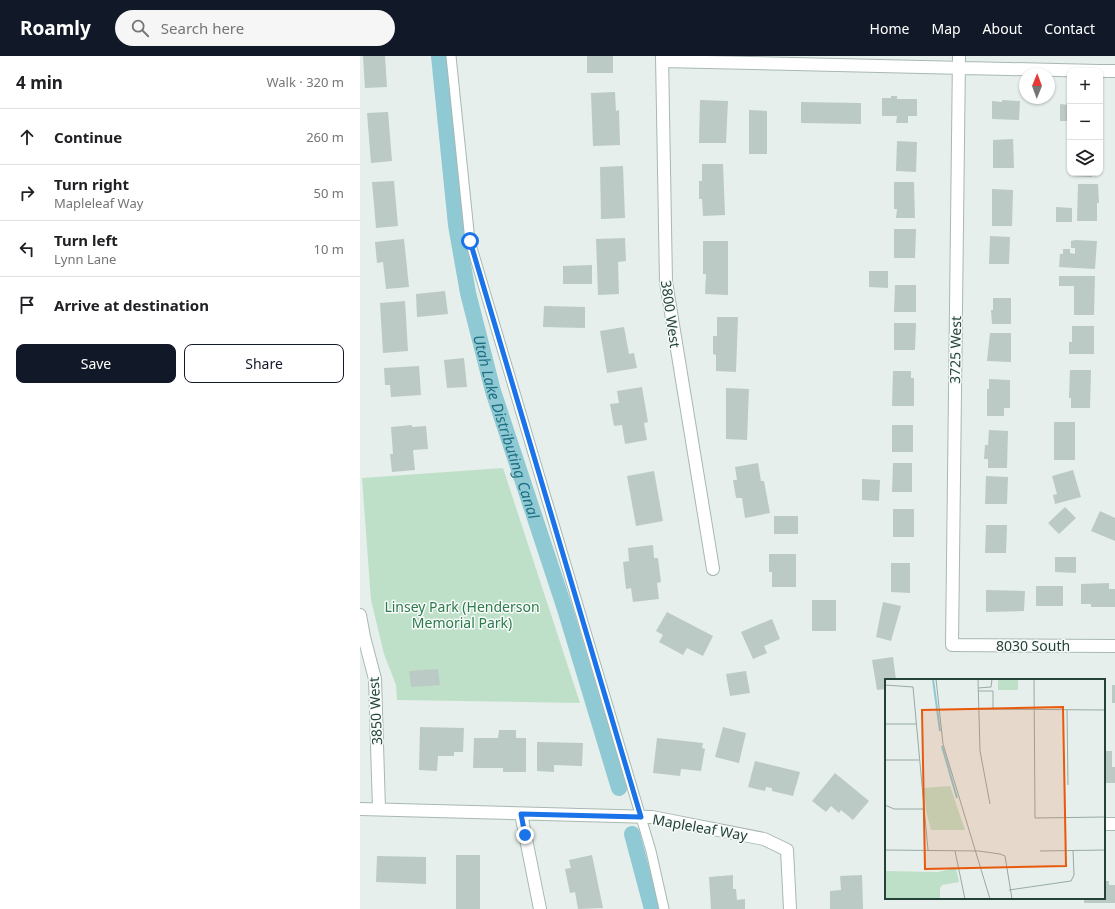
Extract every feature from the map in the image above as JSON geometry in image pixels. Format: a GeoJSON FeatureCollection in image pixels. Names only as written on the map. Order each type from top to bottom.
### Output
{"type":"FeatureCollection","features":[{"type":"Feature","properties":{"kind":"street"},"geometry":{"type":"LineString","coordinates":[[662,59],[959,62],[1067,69]]}},
{"type":"Feature","properties":{"kind":"street","name":"3800 West"},"geometry":{"type":"LineString","coordinates":[[662,59],[666,282],[713,569]]}},
{"type":"Feature","properties":{"kind":"street","name":"3725 West"},"geometry":{"type":"LineString","coordinates":[[952,645],[959,62]]}},
{"type":"Feature","properties":{"kind":"street"},"geometry":{"type":"LineString","coordinates":[[1103,71],[1115,71]]}},
{"type":"Feature","properties":{"kind":"street","name":"3850 West"},"geometry":{"type":"LineString","coordinates":[[360,615],[364,637],[376,679],[379,809]]}},
{"type":"Feature","properties":{"kind":"street","name":"8030 South"},"geometry":{"type":"LineString","coordinates":[[952,645],[1115,646]]}},
{"type":"Feature","properties":{"kind":"street","name":"Mapleleaf Way"},"geometry":{"type":"LineString","coordinates":[[360,808],[641,817],[764,839],[787,850],[790,909]]}},
{"type":"Feature","properties":{"kind":"street"},"geometry":{"type":"LineString","coordinates":[[521,814],[540,909]]}},
{"type":"Feature","properties":{"kind":"lane"},"geometry":{"type":"LineString","coordinates":[[451,56],[470,241],[641,817],[664,909]]}},
{"type":"Feature","properties":{"kind":"green space","name":"Linsey Park (Henderson Memorial Park)"},"geometry":{"type":"Polygon","coordinates":[[[503,468],[580,703],[397,700],[396,685],[384,654],[371,600],[362,478],[503,468]]]}},
{"type":"Feature","properties":{"kind":"building"},"geometry":{"type":"Polygon","coordinates":[[[363,56],[385,56],[387,87],[365,88],[363,56]]]}},
{"type":"Feature","properties":{"kind":"building"},"geometry":{"type":"Polygon","coordinates":[[[587,56],[613,56],[613,73],[587,73],[587,56]]]}},
{"type":"Feature","properties":{"kind":"building"},"geometry":{"type":"Polygon","coordinates":[[[615,92],[616,111],[619,110],[620,145],[593,146],[591,93],[615,92]]]}},
{"type":"Feature","properties":{"kind":"building"},"geometry":{"type":"Polygon","coordinates":[[[891,96],[897,96],[897,99],[917,99],[917,116],[908,116],[908,123],[896,123],[897,116],[882,116],[882,98],[891,98],[891,96]]]}},
{"type":"Feature","properties":{"kind":"building"},"geometry":{"type":"Polygon","coordinates":[[[700,100],[728,101],[726,143],[699,143],[700,100]]]}},
{"type":"Feature","properties":{"kind":"building"},"geometry":{"type":"Polygon","coordinates":[[[1002,100],[1019,101],[1019,120],[992,119],[992,101],[1002,102],[1002,100]]]}},
{"type":"Feature","properties":{"kind":"building"},"geometry":{"type":"Polygon","coordinates":[[[801,102],[861,103],[861,124],[801,123],[801,102]]]}},
{"type":"Feature","properties":{"kind":"building"},"geometry":{"type":"Polygon","coordinates":[[[1060,104],[1067,105],[1067,121],[1060,121],[1060,104]]]}},
{"type":"Feature","properties":{"kind":"building"},"geometry":{"type":"Polygon","coordinates":[[[749,110],[767,111],[767,154],[749,154],[749,110]]]}},
{"type":"Feature","properties":{"kind":"building"},"geometry":{"type":"Polygon","coordinates":[[[388,112],[392,161],[371,163],[367,113],[388,112]]]}},
{"type":"Feature","properties":{"kind":"building"},"geometry":{"type":"Polygon","coordinates":[[[1013,139],[1014,168],[993,168],[993,140],[1013,139]]]}},
{"type":"Feature","properties":{"kind":"building"},"geometry":{"type":"Polygon","coordinates":[[[897,141],[917,142],[916,172],[896,171],[897,141]]]}},
{"type":"Feature","properties":{"kind":"building"},"geometry":{"type":"Polygon","coordinates":[[[702,164],[723,164],[725,215],[703,216],[702,199],[699,199],[699,181],[702,181],[702,164]]]}},
{"type":"Feature","properties":{"kind":"building"},"geometry":{"type":"Polygon","coordinates":[[[623,166],[625,218],[601,219],[600,167],[623,166]]]}},
{"type":"Feature","properties":{"kind":"building"},"geometry":{"type":"Polygon","coordinates":[[[394,181],[398,226],[376,228],[372,182],[394,181]]]}},
{"type":"Feature","properties":{"kind":"building"},"geometry":{"type":"Polygon","coordinates":[[[894,182],[914,182],[915,218],[896,218],[897,209],[894,209],[894,182]]]}},
{"type":"Feature","properties":{"kind":"building"},"geometry":{"type":"Polygon","coordinates":[[[1078,184],[1098,184],[1099,203],[1097,203],[1097,221],[1077,221],[1078,184]]]}},
{"type":"Feature","properties":{"kind":"building"},"geometry":{"type":"Polygon","coordinates":[[[992,189],[1013,190],[1012,226],[992,226],[992,189]]]}},
{"type":"Feature","properties":{"kind":"building"},"geometry":{"type":"Polygon","coordinates":[[[1056,207],[1072,208],[1072,222],[1056,222],[1056,207]]]}},
{"type":"Feature","properties":{"kind":"building"},"geometry":{"type":"Polygon","coordinates":[[[894,229],[916,229],[915,258],[894,258],[894,229]]]}},
{"type":"Feature","properties":{"kind":"building"},"geometry":{"type":"Polygon","coordinates":[[[990,236],[1010,237],[1009,264],[989,264],[990,236]]]}},
{"type":"Feature","properties":{"kind":"building"},"geometry":{"type":"Polygon","coordinates":[[[625,238],[626,261],[618,262],[619,294],[598,295],[596,239],[625,238]]]}},
{"type":"Feature","properties":{"kind":"building"},"geometry":{"type":"Polygon","coordinates":[[[404,239],[409,287],[386,289],[383,262],[377,263],[375,242],[404,239]]]}},
{"type":"Feature","properties":{"kind":"building"},"geometry":{"type":"Polygon","coordinates":[[[703,241],[728,241],[728,295],[705,294],[706,274],[703,274],[703,241]]]}},
{"type":"Feature","properties":{"kind":"building"},"geometry":{"type":"Polygon","coordinates":[[[1071,241],[1097,241],[1095,269],[1059,267],[1060,254],[1063,254],[1063,249],[1070,249],[1070,253],[1075,254],[1075,248],[1071,248],[1071,241]]]}},
{"type":"Feature","properties":{"kind":"building"},"geometry":{"type":"Polygon","coordinates":[[[592,265],[592,284],[563,284],[563,266],[592,265]]]}},
{"type":"Feature","properties":{"kind":"building"},"geometry":{"type":"Polygon","coordinates":[[[869,271],[888,271],[888,288],[869,287],[869,271]]]}},
{"type":"Feature","properties":{"kind":"building"},"geometry":{"type":"Polygon","coordinates":[[[1059,276],[1095,276],[1094,315],[1074,315],[1074,286],[1059,286],[1059,276]]]}},
{"type":"Feature","properties":{"kind":"building"},"geometry":{"type":"Polygon","coordinates":[[[895,285],[916,285],[916,312],[894,312],[895,285]]]}},
{"type":"Feature","properties":{"kind":"building"},"geometry":{"type":"Polygon","coordinates":[[[445,291],[448,314],[417,317],[416,294],[445,291]]]}},
{"type":"Feature","properties":{"kind":"building"},"geometry":{"type":"Polygon","coordinates":[[[993,298],[1011,298],[1011,324],[992,324],[991,310],[993,310],[993,298]]]}},
{"type":"Feature","properties":{"kind":"building"},"geometry":{"type":"Polygon","coordinates":[[[405,301],[408,351],[383,353],[380,303],[405,301]]]}},
{"type":"Feature","properties":{"kind":"building"},"geometry":{"type":"Polygon","coordinates":[[[544,306],[585,307],[585,328],[543,327],[544,306]]]}},
{"type":"Feature","properties":{"kind":"building"},"geometry":{"type":"Polygon","coordinates":[[[717,317],[738,317],[736,372],[716,371],[716,355],[713,354],[713,336],[717,336],[717,317]]]}},
{"type":"Feature","properties":{"kind":"building"},"geometry":{"type":"Polygon","coordinates":[[[894,323],[916,323],[915,350],[894,350],[894,323]]]}},
{"type":"Feature","properties":{"kind":"building"},"geometry":{"type":"Polygon","coordinates":[[[1072,326],[1094,326],[1094,354],[1069,354],[1069,342],[1072,342],[1072,326]]]}},
{"type":"Feature","properties":{"kind":"building"},"geometry":{"type":"Polygon","coordinates":[[[624,327],[629,354],[634,353],[637,368],[607,373],[600,331],[624,327]]]}},
{"type":"Feature","properties":{"kind":"building"},"geometry":{"type":"Polygon","coordinates":[[[990,333],[1011,333],[1011,362],[987,361],[990,333]]]}},
{"type":"Feature","properties":{"kind":"building"},"geometry":{"type":"Polygon","coordinates":[[[464,358],[467,387],[447,388],[444,360],[464,358]]]}},
{"type":"Feature","properties":{"kind":"building"},"geometry":{"type":"Polygon","coordinates":[[[419,366],[421,395],[391,397],[390,385],[385,385],[384,368],[419,366]]]}},
{"type":"Feature","properties":{"kind":"building"},"geometry":{"type":"Polygon","coordinates":[[[1070,370],[1091,370],[1090,408],[1071,408],[1071,398],[1069,398],[1070,370]]]}},
{"type":"Feature","properties":{"kind":"building"},"geometry":{"type":"Polygon","coordinates":[[[893,371],[911,371],[911,378],[914,378],[914,406],[892,406],[893,371]]]}},
{"type":"Feature","properties":{"kind":"building"},"geometry":{"type":"Polygon","coordinates":[[[989,379],[1010,380],[1010,408],[1004,408],[1004,416],[987,416],[987,389],[989,389],[989,379]]]}},
{"type":"Feature","properties":{"kind":"building"},"geometry":{"type":"Polygon","coordinates":[[[642,387],[648,422],[644,423],[647,440],[625,444],[622,425],[614,426],[610,404],[619,403],[617,391],[642,387]]]}},
{"type":"Feature","properties":{"kind":"building"},"geometry":{"type":"Polygon","coordinates":[[[726,388],[749,389],[747,440],[726,439],[726,388]]]}},
{"type":"Feature","properties":{"kind":"building"},"geometry":{"type":"Polygon","coordinates":[[[1054,422],[1075,422],[1075,460],[1054,460],[1054,422]]]}},
{"type":"Feature","properties":{"kind":"building"},"geometry":{"type":"Polygon","coordinates":[[[412,425],[412,427],[426,426],[428,449],[413,450],[415,470],[392,472],[390,454],[393,454],[391,427],[412,425]]]}},
{"type":"Feature","properties":{"kind":"building"},"geometry":{"type":"Polygon","coordinates":[[[892,425],[913,425],[913,452],[892,452],[892,425]]]}},
{"type":"Feature","properties":{"kind":"building"},"geometry":{"type":"Polygon","coordinates":[[[989,430],[1008,431],[1007,468],[988,468],[988,459],[984,459],[985,445],[988,445],[989,430]]]}},
{"type":"Feature","properties":{"kind":"building"},"geometry":{"type":"Polygon","coordinates":[[[758,463],[761,481],[764,481],[770,513],[745,518],[742,498],[736,498],[733,480],[737,480],[735,467],[758,463]]]}},
{"type":"Feature","properties":{"kind":"building"},"geometry":{"type":"Polygon","coordinates":[[[893,463],[912,463],[912,492],[892,492],[893,463]]]}},
{"type":"Feature","properties":{"kind":"building"},"geometry":{"type":"Polygon","coordinates":[[[1073,470],[1081,497],[1055,504],[1053,495],[1057,494],[1052,476],[1073,470]]]}},
{"type":"Feature","properties":{"kind":"building"},"geometry":{"type":"Polygon","coordinates":[[[654,471],[663,521],[636,526],[627,476],[654,471]]]}},
{"type":"Feature","properties":{"kind":"building"},"geometry":{"type":"Polygon","coordinates":[[[986,476],[1008,477],[1007,504],[985,504],[986,476]]]}},
{"type":"Feature","properties":{"kind":"building"},"geometry":{"type":"Polygon","coordinates":[[[862,479],[880,480],[879,501],[862,500],[862,479]]]}},
{"type":"Feature","properties":{"kind":"building"},"geometry":{"type":"Polygon","coordinates":[[[1065,507],[1076,518],[1059,534],[1048,523],[1065,507]]]}},
{"type":"Feature","properties":{"kind":"building"},"geometry":{"type":"Polygon","coordinates":[[[893,509],[914,509],[914,537],[893,537],[893,509]]]}},
{"type":"Feature","properties":{"kind":"building"},"geometry":{"type":"Polygon","coordinates":[[[1100,511],[1115,518],[1115,541],[1091,531],[1100,511]]]}},
{"type":"Feature","properties":{"kind":"building"},"geometry":{"type":"Polygon","coordinates":[[[774,516],[798,516],[798,534],[774,534],[774,516]]]}},
{"type":"Feature","properties":{"kind":"building"},"geometry":{"type":"Polygon","coordinates":[[[986,525],[1007,525],[1006,553],[985,553],[986,525]]]}},
{"type":"Feature","properties":{"kind":"building"},"geometry":{"type":"Polygon","coordinates":[[[653,545],[654,558],[658,558],[661,582],[657,583],[659,599],[633,602],[631,588],[626,589],[623,562],[629,561],[628,548],[653,545]]]}},
{"type":"Feature","properties":{"kind":"building"},"geometry":{"type":"Polygon","coordinates":[[[769,554],[796,554],[796,587],[772,587],[772,572],[769,572],[769,554]]]}},
{"type":"Feature","properties":{"kind":"building"},"geometry":{"type":"Polygon","coordinates":[[[1055,557],[1076,557],[1076,573],[1055,572],[1055,557]]]}},
{"type":"Feature","properties":{"kind":"building"},"geometry":{"type":"Polygon","coordinates":[[[891,563],[910,563],[910,593],[891,592],[891,563]]]}},
{"type":"Feature","properties":{"kind":"building"},"geometry":{"type":"Polygon","coordinates":[[[1109,583],[1109,589],[1115,589],[1115,607],[1091,607],[1091,604],[1081,604],[1081,584],[1109,583]]]}},
{"type":"Feature","properties":{"kind":"building"},"geometry":{"type":"Polygon","coordinates":[[[1036,586],[1063,586],[1063,606],[1036,606],[1036,586]]]}},
{"type":"Feature","properties":{"kind":"building"},"geometry":{"type":"Polygon","coordinates":[[[986,590],[1025,591],[1024,611],[986,612],[986,590]]]}},
{"type":"Feature","properties":{"kind":"building"},"geometry":{"type":"Polygon","coordinates":[[[812,600],[836,600],[836,631],[812,631],[812,600]]]}},
{"type":"Feature","properties":{"kind":"building"},"geometry":{"type":"Polygon","coordinates":[[[883,602],[901,606],[891,641],[876,637],[883,602]]]}},
{"type":"Feature","properties":{"kind":"building"},"geometry":{"type":"Polygon","coordinates":[[[667,612],[713,636],[703,656],[687,648],[683,655],[659,642],[663,635],[656,631],[667,612]]]}},
{"type":"Feature","properties":{"kind":"building"},"geometry":{"type":"Polygon","coordinates":[[[772,619],[780,639],[764,646],[767,653],[753,659],[741,632],[772,619]]]}},
{"type":"Feature","properties":{"kind":"building"},"geometry":{"type":"Polygon","coordinates":[[[893,657],[896,679],[885,679],[885,689],[877,690],[872,660],[893,657]]]}},
{"type":"Feature","properties":{"kind":"building"},"geometry":{"type":"Polygon","coordinates":[[[438,669],[440,685],[411,687],[409,671],[438,669]]]}},
{"type":"Feature","properties":{"kind":"building"},"geometry":{"type":"Polygon","coordinates":[[[746,671],[750,693],[730,696],[726,674],[746,671]]]}},
{"type":"Feature","properties":{"kind":"building"},"geometry":{"type":"Polygon","coordinates":[[[1112,685],[1115,685],[1115,703],[1112,703],[1112,685]]]}},
{"type":"Feature","properties":{"kind":"building"},"geometry":{"type":"Polygon","coordinates":[[[420,727],[464,728],[463,752],[454,752],[454,756],[438,756],[437,771],[419,770],[420,727]]]}},
{"type":"Feature","properties":{"kind":"building"},"geometry":{"type":"Polygon","coordinates":[[[723,727],[746,733],[739,763],[715,757],[723,727]]]}},
{"type":"Feature","properties":{"kind":"building"},"geometry":{"type":"Polygon","coordinates":[[[499,730],[516,730],[516,738],[526,738],[526,772],[503,772],[503,768],[473,768],[474,738],[498,738],[499,730]]]}},
{"type":"Feature","properties":{"kind":"building"},"geometry":{"type":"Polygon","coordinates":[[[657,738],[703,743],[702,748],[705,749],[701,771],[681,769],[680,776],[653,773],[657,738]]]}},
{"type":"Feature","properties":{"kind":"building"},"geometry":{"type":"Polygon","coordinates":[[[537,742],[583,743],[582,766],[554,765],[554,772],[537,771],[537,742]]]}},
{"type":"Feature","properties":{"kind":"building"},"geometry":{"type":"Polygon","coordinates":[[[1105,751],[1112,751],[1112,767],[1115,767],[1115,783],[1105,783],[1105,751]]]}},
{"type":"Feature","properties":{"kind":"building"},"geometry":{"type":"Polygon","coordinates":[[[755,761],[800,772],[793,796],[772,791],[772,788],[766,787],[765,791],[748,787],[755,761]]]}},
{"type":"Feature","properties":{"kind":"building"},"geometry":{"type":"Polygon","coordinates":[[[835,773],[869,801],[853,820],[841,810],[839,813],[831,806],[826,812],[812,801],[835,773]]]}},
{"type":"Feature","properties":{"kind":"building"},"geometry":{"type":"Polygon","coordinates":[[[456,855],[480,855],[480,909],[456,909],[456,855]]]}},
{"type":"Feature","properties":{"kind":"building"},"geometry":{"type":"Polygon","coordinates":[[[592,855],[603,908],[578,909],[575,892],[570,893],[565,869],[571,868],[569,860],[592,855]]]}},
{"type":"Feature","properties":{"kind":"building"},"geometry":{"type":"Polygon","coordinates":[[[377,856],[426,857],[426,884],[376,882],[377,856]]]}},
{"type":"Feature","properties":{"kind":"building"},"geometry":{"type":"Polygon","coordinates":[[[1106,868],[1106,881],[1109,881],[1109,885],[1115,885],[1115,903],[1084,903],[1084,899],[1105,899],[1106,868]]]}},
{"type":"Feature","properties":{"kind":"building"},"geometry":{"type":"Polygon","coordinates":[[[733,875],[733,889],[736,889],[737,900],[745,899],[745,909],[711,909],[709,877],[733,875]]]}},
{"type":"Feature","properties":{"kind":"building"},"geometry":{"type":"Polygon","coordinates":[[[862,875],[863,909],[830,909],[830,891],[841,890],[840,876],[862,875]]]}},
{"type":"Feature","properties":{"kind":"waterway","name":"Utah Lake Distributing Canal"},"geometry":{"type":"LineString","coordinates":[[439,56],[456,225],[468,293],[493,391],[565,609],[619,788]]}},
{"type":"Feature","properties":{"kind":"waterway","name":"Utah Lake Distributing Canal"},"geometry":{"type":"LineString","coordinates":[[632,834],[652,909]]}},
{"type":"Feature","properties":{"kind":"route"},"geometry":{"type":"LineString","coordinates":[[470,241],[641,817],[521,814],[525,835]]}}]}
